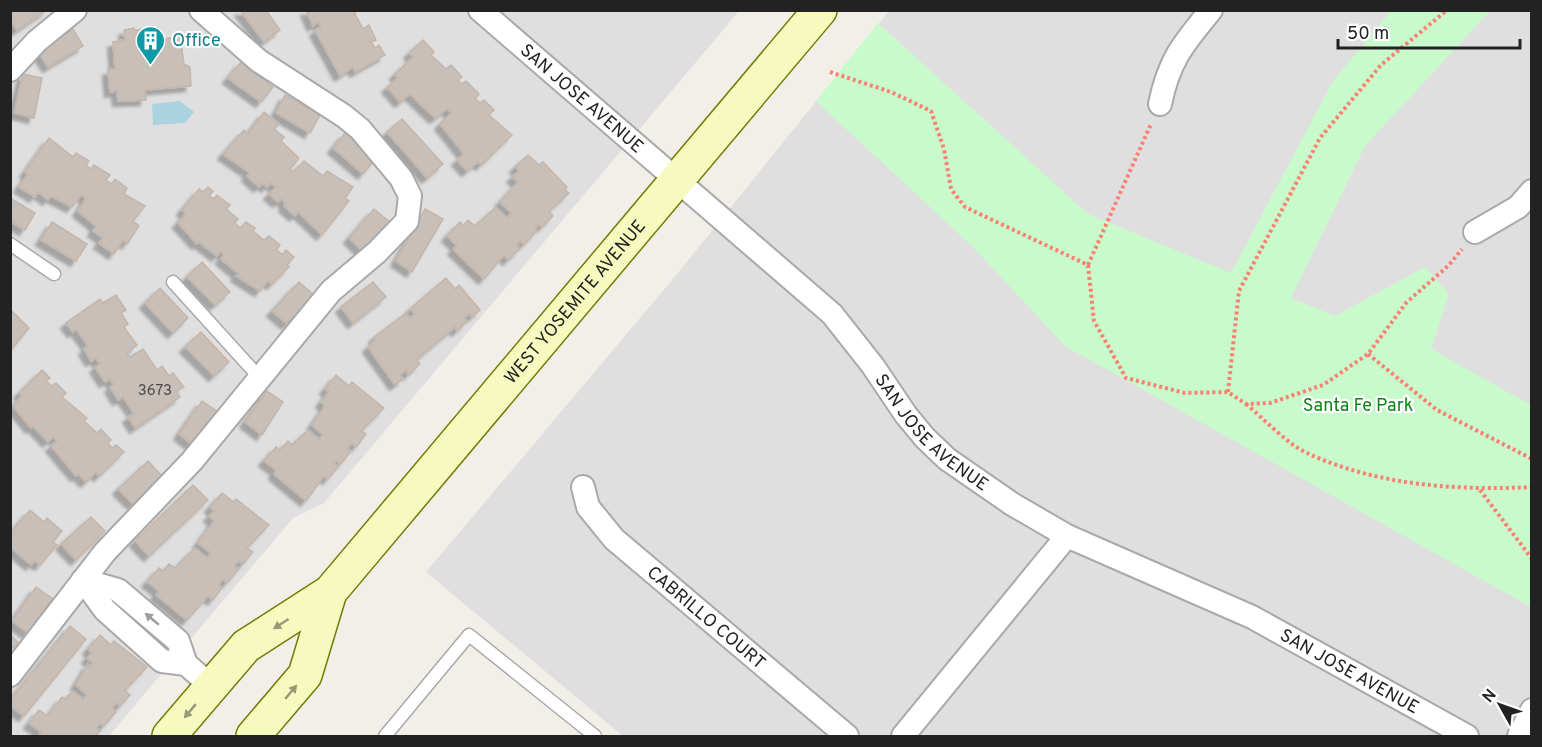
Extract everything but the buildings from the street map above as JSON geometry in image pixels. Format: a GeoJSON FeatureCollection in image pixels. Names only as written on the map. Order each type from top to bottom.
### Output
{"type":"FeatureCollection","features":[{"type":"Feature","properties":{"kind":"main road","name":"WEST YOSEMITE AVENUE"},"geometry":{"type":"LineString","coordinates":[[169,736],[246,646],[330,592],[820,10]]}},
{"type":"Feature","properties":{"kind":"main road","name":"WEST YOSEMITE AVENUE"},"geometry":{"type":"LineString","coordinates":[[253,736],[305,675],[330,592]]}},
{"type":"Feature","properties":{"kind":"street"},"geometry":{"type":"LineString","coordinates":[[10,70],[37,42],[75,10]]}},
{"type":"Feature","properties":{"kind":"street"},"geometry":{"type":"LineString","coordinates":[[10,675],[105,552],[192,461],[331,291],[377,252],[407,221],[410,196],[401,178],[360,129],[344,116],[259,61],[201,10]]}},
{"type":"Feature","properties":{"kind":"street","name":"SAN JOSE AVENUE"},"geometry":{"type":"LineString","coordinates":[[480,10],[676,182],[832,314],[873,366],[906,415],[947,459],[1012,504],[1067,536],[1252,617],[1467,736]]}},
{"type":"Feature","properties":{"kind":"street"},"geometry":{"type":"LineString","coordinates":[[1160,104],[1166,78],[1180,47],[1211,10]]}},
{"type":"Feature","properties":{"kind":"street"},"geometry":{"type":"LineString","coordinates":[[1475,232],[1518,207],[1532,191]]}},
{"type":"Feature","properties":{"kind":"street","name":"CABRILLO COURT"},"geometry":{"type":"LineString","coordinates":[[583,487],[588,507],[614,539],[847,736]]}},
{"type":"Feature","properties":{"kind":"street"},"geometry":{"type":"LineString","coordinates":[[903,736],[1067,536]]}},
{"type":"Feature","properties":{"kind":"street"},"geometry":{"type":"LineString","coordinates":[[83,580],[118,590],[178,641],[186,664],[212,686]]}},
{"type":"Feature","properties":{"kind":"street"},"geometry":{"type":"LineString","coordinates":[[1520,736],[1532,710]]}},
{"type":"Feature","properties":{"kind":"lane"},"geometry":{"type":"LineString","coordinates":[[10,244],[54,274]]}},
{"type":"Feature","properties":{"kind":"lane"},"geometry":{"type":"LineString","coordinates":[[173,282],[259,377]]}},
{"type":"Feature","properties":{"kind":"lane"},"geometry":{"type":"LineString","coordinates":[[385,736],[470,635],[595,736]]}},
{"type":"Feature","properties":{"kind":"path"},"geometry":{"type":"LineString","coordinates":[[1228,392],[1239,291],[1320,138],[1381,65],[1447,10]]}},
{"type":"Feature","properties":{"kind":"path"},"geometry":{"type":"LineString","coordinates":[[830,72],[891,92],[931,111],[944,149],[951,189],[965,207],[1088,265]]}},
{"type":"Feature","properties":{"kind":"path"},"geometry":{"type":"LineString","coordinates":[[1160,104],[1088,265],[1094,321],[1126,378],[1185,393],[1228,392],[1305,453],[1371,476],[1480,490],[1532,487]]}},
{"type":"Feature","properties":{"kind":"path"},"geometry":{"type":"LineString","coordinates":[[1246,404],[1270,404],[1323,385],[1368,354],[1406,303],[1449,265],[1475,232]]}},
{"type":"Feature","properties":{"kind":"path"},"geometry":{"type":"LineString","coordinates":[[1368,354],[1437,410],[1532,459]]}},
{"type":"Feature","properties":{"kind":"path"},"geometry":{"type":"LineString","coordinates":[[1480,490],[1532,559]]}},
{"type":"Feature","properties":{"kind":"shaded area"},"geometry":{"type":"Polygon","coordinates":[[[10,11],[739,11],[324,503],[293,518],[109,736],[11,736],[10,11]]]}},
{"type":"Feature","properties":{"kind":"shaded area"},"geometry":{"type":"Polygon","coordinates":[[[889,11],[1531,11],[1531,736],[623,736],[426,572],[677,274],[889,11]]]}},
{"type":"Feature","properties":{"kind":"green space","name":"Santa Fe Park"},"geometry":{"type":"Polygon","coordinates":[[[1391,11],[1490,11],[1365,146],[1291,298],[1335,316],[1425,267],[1449,294],[1431,349],[1531,405],[1531,607],[1065,346],[973,247],[816,101],[878,23],[1088,214],[1231,273],[1333,81],[1391,11]]]}},
{"type":"Feature","properties":{"kind":"water"},"geometry":{"type":"Polygon","coordinates":[[[180,101],[194,112],[185,123],[153,125],[152,104],[180,101]]]}},
{"type":"Feature","properties":{"kind":"place","name":"Office"},"geometry":{"type":"Point","coordinates":[151,66]}}]}
